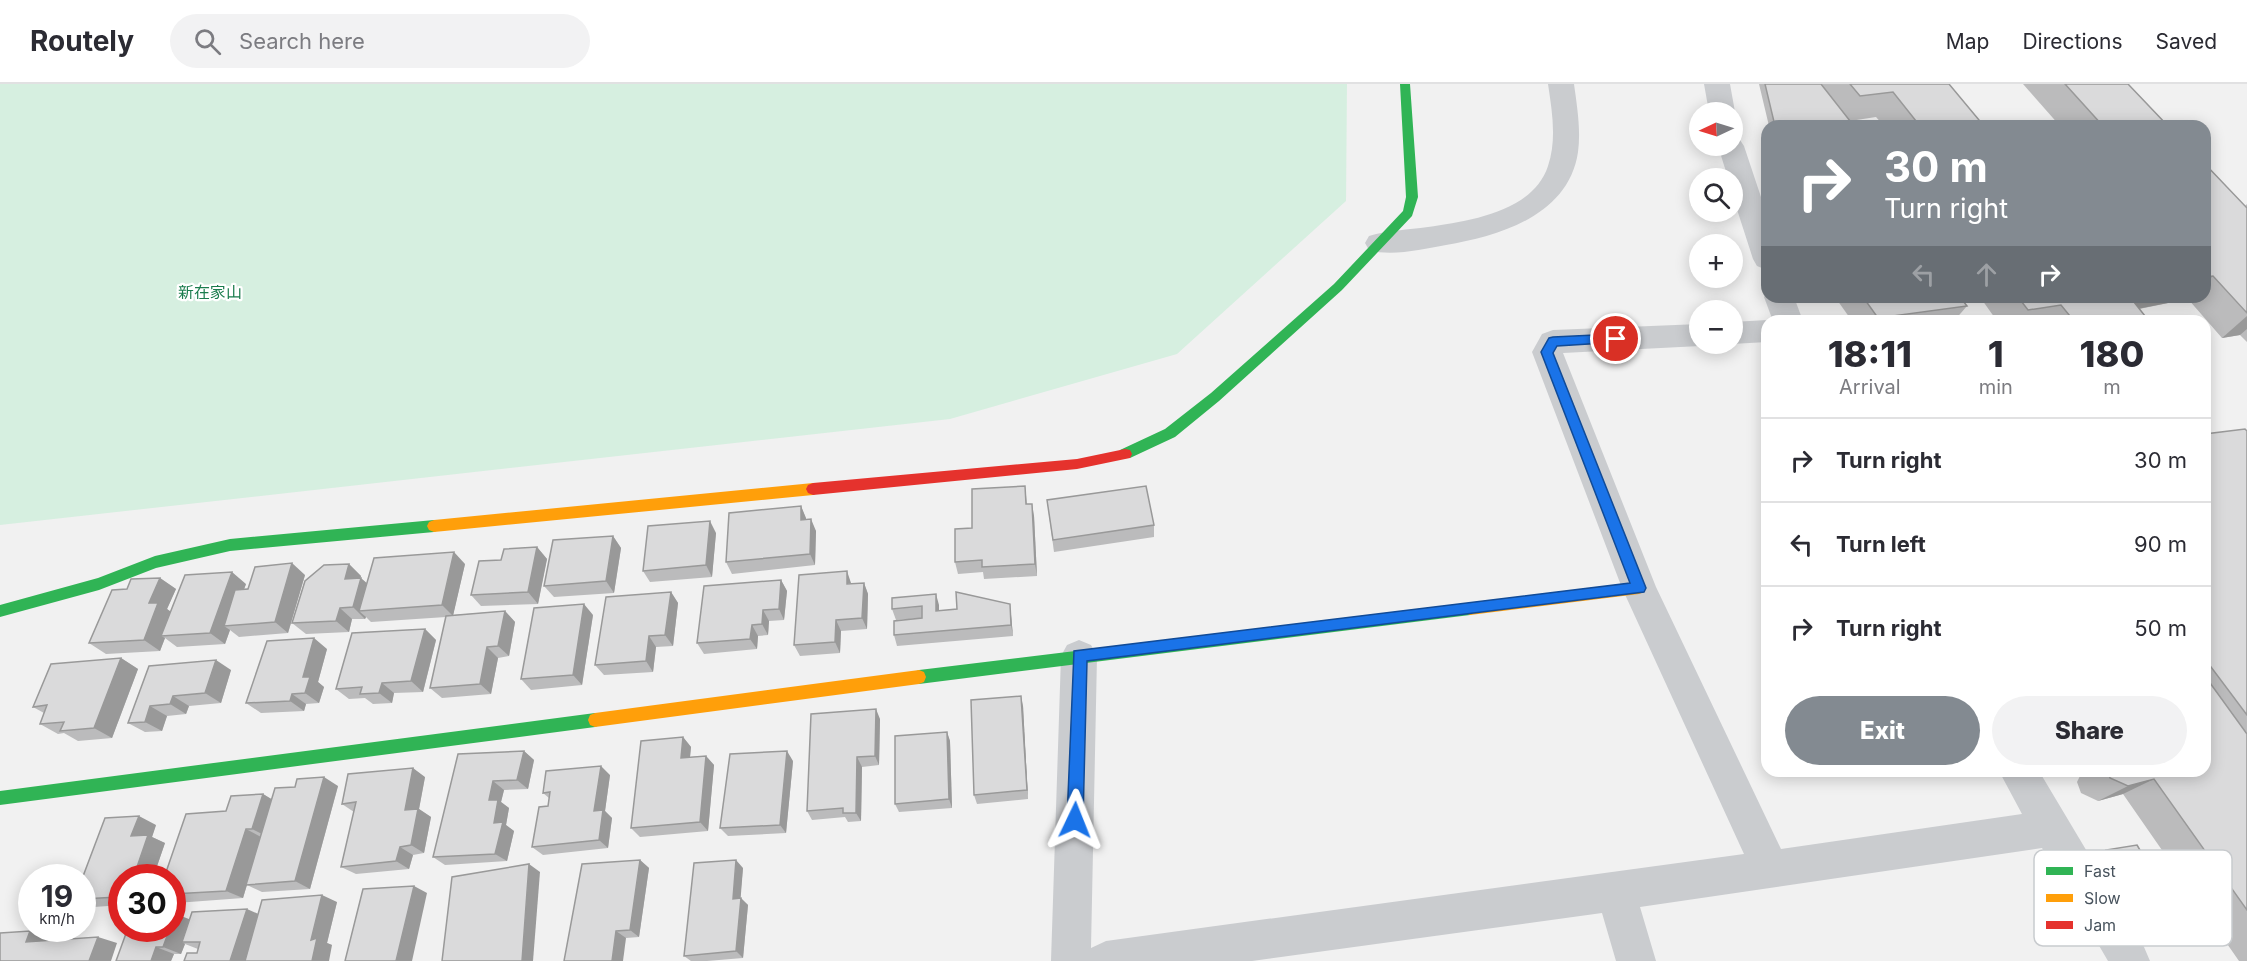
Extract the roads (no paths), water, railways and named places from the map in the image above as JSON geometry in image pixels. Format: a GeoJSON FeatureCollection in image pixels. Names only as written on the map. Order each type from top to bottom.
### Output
{"type":"FeatureCollection","features":[{"type":"Feature","properties":{"kind":"street"},"geometry":{"type":"LineString","coordinates":[[0,611],[99,584],[155,562],[230,545],[1077,464],[1127,454],[1170,433],[1215,397],[1338,287],[1408,213],[1412,197],[1405,84]]}},
{"type":"Feature","properties":{"kind":"street"},"geometry":{"type":"LineString","coordinates":[[1379,243],[1433,238],[1509,218],[1531,206],[1547,192],[1558,175],[1567,132],[1561,84]]}},
{"type":"Feature","properties":{"kind":"street"},"geometry":{"type":"LineString","coordinates":[[1717,84],[1720,102]]}},
{"type":"Feature","properties":{"kind":"street"},"geometry":{"type":"LineString","coordinates":[[1734,156],[1761,240]]}},
{"type":"Feature","properties":{"kind":"street"},"geometry":{"type":"LineString","coordinates":[[1743,332],[1761,331]]}},
{"type":"Feature","properties":{"kind":"street"},"geometry":{"type":"LineString","coordinates":[[1689,335],[1553,342],[1547,352],[1639,588],[1772,870]]}},
{"type":"Feature","properties":{"kind":"street"},"geometry":{"type":"LineString","coordinates":[[0,798],[1079,656],[1639,588]]}},
{"type":"Feature","properties":{"kind":"street"},"geometry":{"type":"LineString","coordinates":[[1071,961],[1079,656]]}},
{"type":"Feature","properties":{"kind":"street"},"geometry":{"type":"LineString","coordinates":[[2021,777],[2064,850]]}},
{"type":"Feature","properties":{"kind":"street"},"geometry":{"type":"LineString","coordinates":[[1106,961],[1772,870],[2051,828]]}},
{"type":"Feature","properties":{"kind":"street"},"geometry":{"type":"LineString","coordinates":[[1616,891],[1636,961]]}},
{"type":"Feature","properties":{"kind":"street"},"geometry":{"type":"LineString","coordinates":[[2121,946],[2130,961]]}},
{"type":"Feature","properties":{"kind":"park label","name":"新在家山"},"geometry":{"type":"Point","coordinates":[210,292]}}]}
